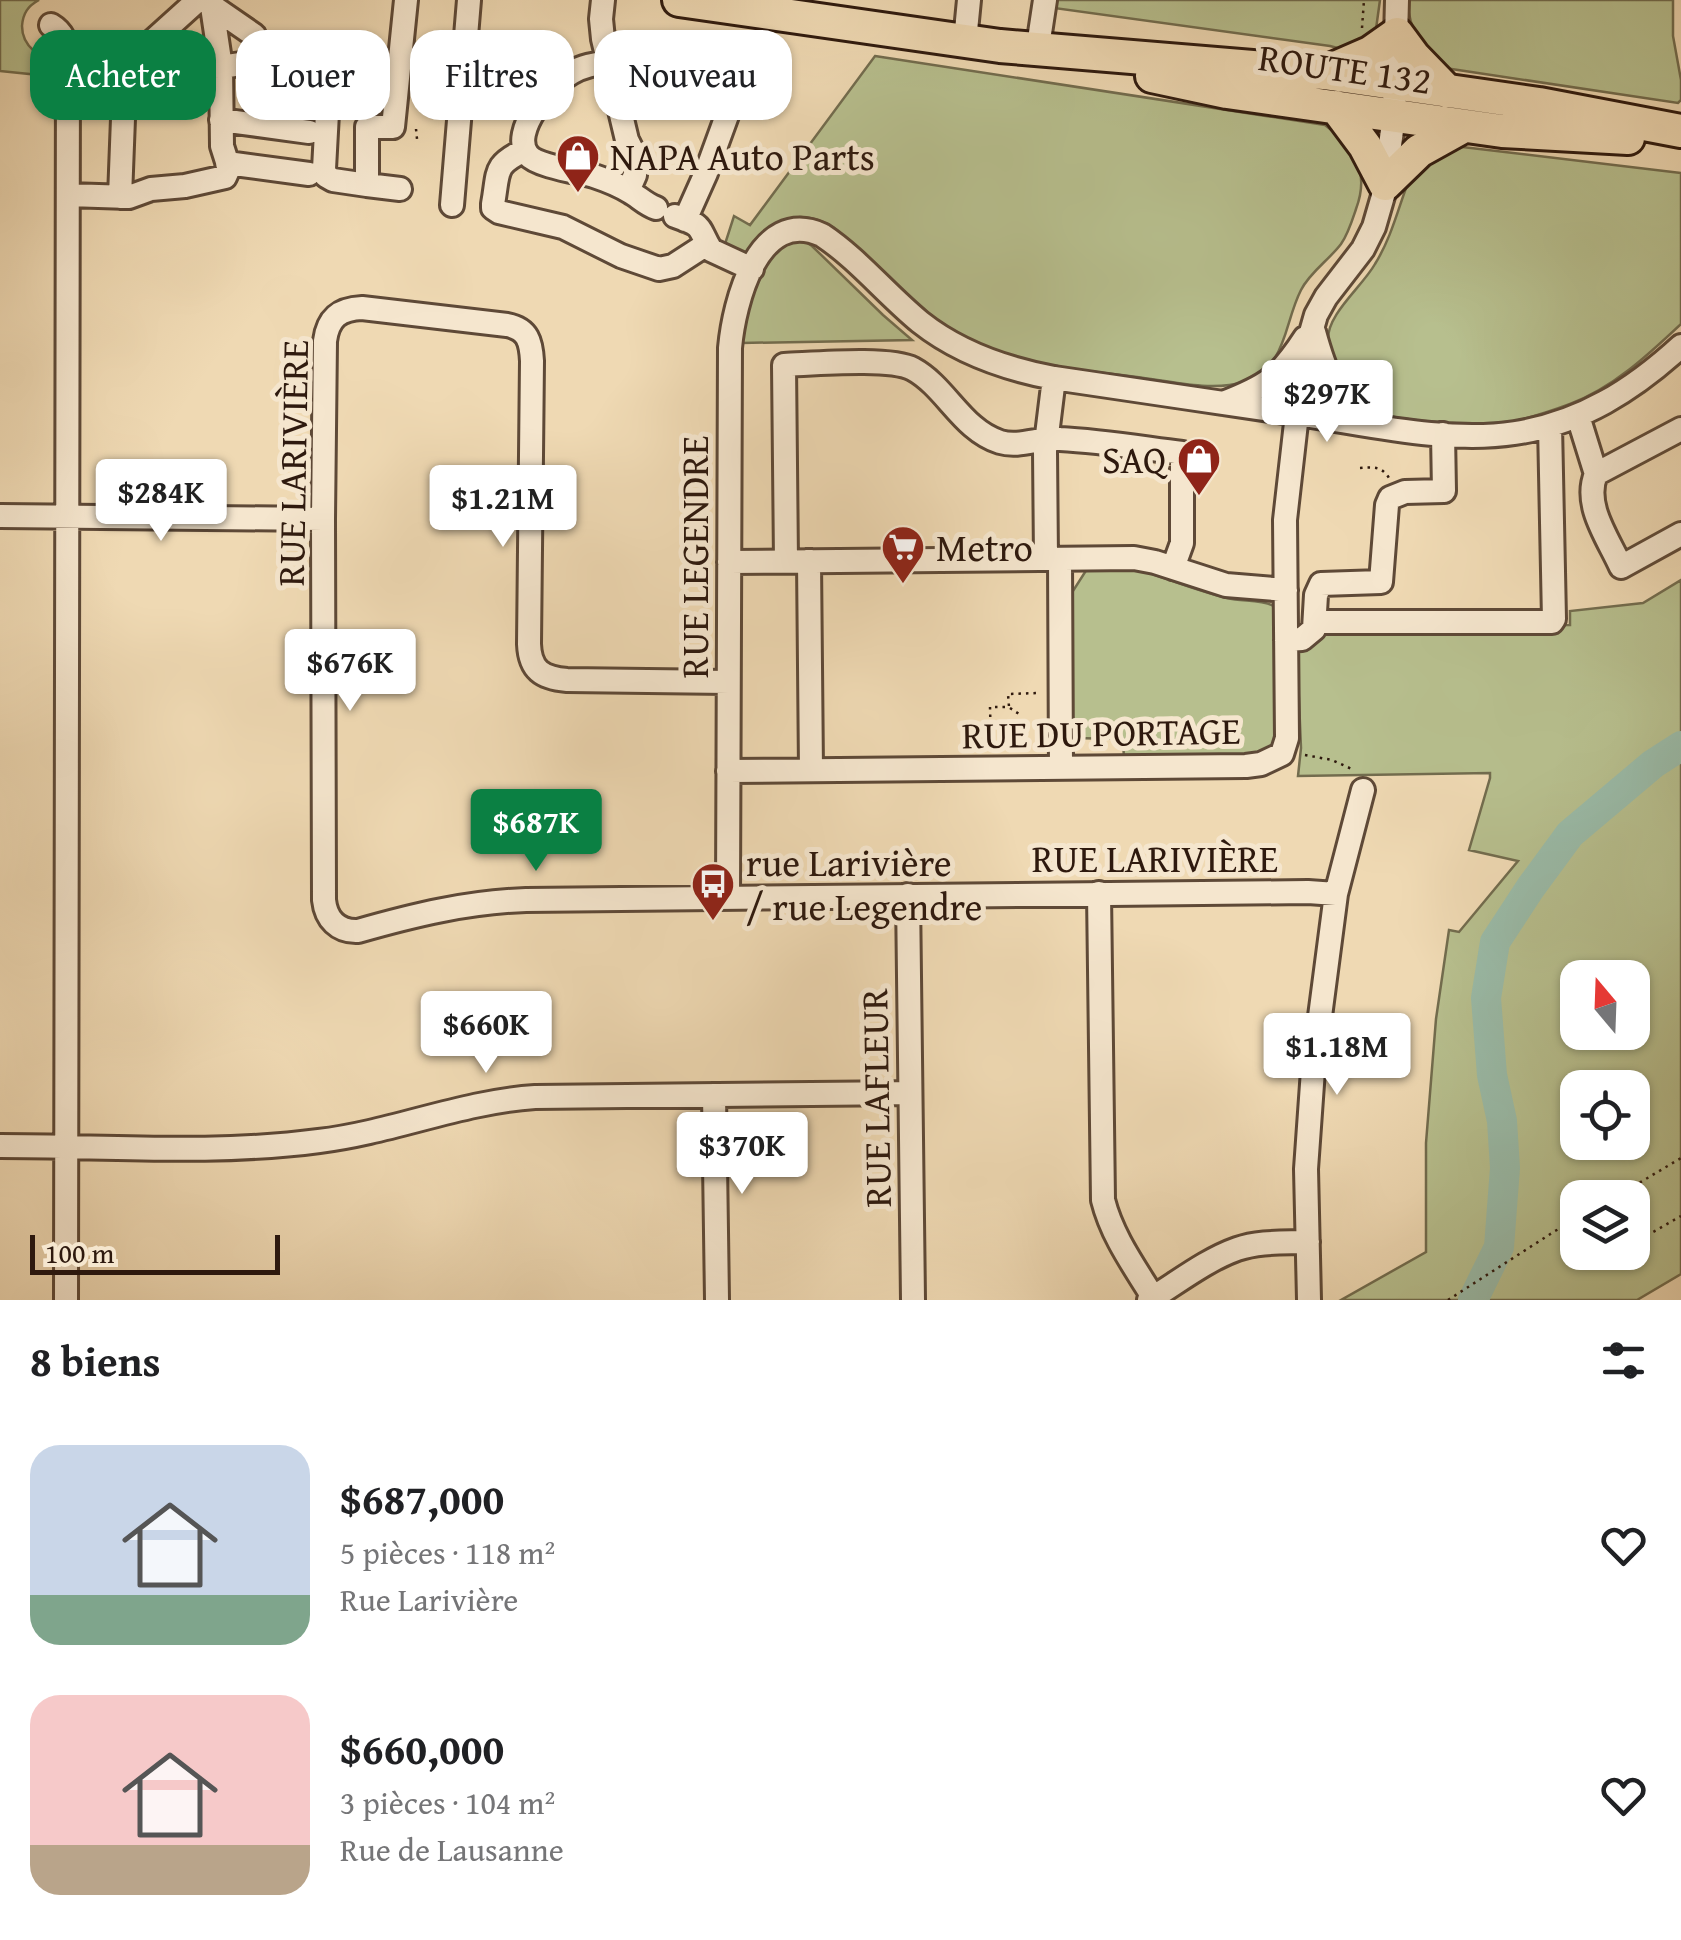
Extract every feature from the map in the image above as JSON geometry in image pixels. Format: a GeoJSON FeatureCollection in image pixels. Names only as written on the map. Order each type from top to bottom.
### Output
{"type":"FeatureCollection","features":[{"type":"Feature","properties":{"kind":"highway","name":"ROUTE 132"},"geometry":{"type":"LineString","coordinates":[[683,0],[828,11],[965,41],[1037,51],[1324,73],[1464,126],[1681,141]]}},
{"type":"Feature","properties":{"kind":"highway"},"geometry":{"type":"LineString","coordinates":[[1324,73],[1370,53],[1398,34],[1446,91]]}},
{"type":"Feature","properties":{"kind":"highway","name":"ROUTE 132"},"geometry":{"type":"LineString","coordinates":[[1037,51],[1227,92],[1336,107],[1446,91],[1681,131]]}},
{"type":"Feature","properties":{"kind":"highway"},"geometry":{"type":"LineString","coordinates":[[1336,107],[1386,184],[1419,151],[1464,126]]}},
{"type":"Feature","properties":{"kind":"street"},"geometry":{"type":"LineString","coordinates":[[367,185],[367,128],[400,133],[406,0]]}},
{"type":"Feature","properties":{"kind":"street"},"geometry":{"type":"LineString","coordinates":[[452,206],[468,0]]}},
{"type":"Feature","properties":{"kind":"street"},"geometry":{"type":"LineString","coordinates":[[602,30],[603,0]]}},
{"type":"Feature","properties":{"kind":"street"},"geometry":{"type":"LineString","coordinates":[[965,41],[969,0]]}},
{"type":"Feature","properties":{"kind":"street"},"geometry":{"type":"LineString","coordinates":[[1037,51],[1045,0]]}},
{"type":"Feature","properties":{"kind":"street","name":"RUE DU PORTAGE"},"geometry":{"type":"LineString","coordinates":[[1223,403],[1264,386],[1277,376],[1312,327],[1326,297],[1367,242],[1386,184],[1395,100],[1398,0]]}},
{"type":"Feature","properties":{"kind":"street"},"geometry":{"type":"LineString","coordinates":[[171,30],[207,2]]}},
{"type":"Feature","properties":{"kind":"street"},"geometry":{"type":"LineString","coordinates":[[68,195],[139,195],[225,178],[228,163],[222,146],[221,67],[207,2]]}},
{"type":"Feature","properties":{"kind":"street"},"geometry":{"type":"LineString","coordinates":[[207,2],[244,26],[258,42],[254,62],[216,67]]}},
{"type":"Feature","properties":{"kind":"street"},"geometry":{"type":"LineString","coordinates":[[51,26],[63,36],[68,56],[66,1300]]}},
{"type":"Feature","properties":{"kind":"street"},"geometry":{"type":"LineString","coordinates":[[533,164],[525,128],[538,105],[573,72],[594,66]]}},
{"type":"Feature","properties":{"kind":"street"},"geometry":{"type":"LineString","coordinates":[[120,197],[123,120]]}},
{"type":"Feature","properties":{"kind":"street"},"geometry":{"type":"LineString","coordinates":[[221,120],[310,132]]}},
{"type":"Feature","properties":{"kind":"street"},"geometry":{"type":"LineString","coordinates":[[327,120],[326,176],[400,189]]}},
{"type":"Feature","properties":{"kind":"street"},"geometry":{"type":"LineString","coordinates":[[622,120],[636,158],[635,176],[628,191]]}},
{"type":"Feature","properties":{"kind":"street"},"geometry":{"type":"LineString","coordinates":[[672,214],[706,173],[725,120]]}},
{"type":"Feature","properties":{"kind":"street"},"geometry":{"type":"LineString","coordinates":[[707,244],[673,266],[659,269],[621,256],[563,226],[493,208],[500,170],[506,159],[597,177],[628,191],[646,205],[701,229],[707,244],[719,256],[752,269]]}},
{"type":"Feature","properties":{"kind":"street"},"geometry":{"type":"LineString","coordinates":[[228,163],[309,174]]}},
{"type":"Feature","properties":{"kind":"street","name":"RUE LEGENDRE"},"geometry":{"type":"LineString","coordinates":[[728,897],[730,348],[736,306],[767,244],[782,232],[798,228],[822,235],[918,320],[948,340],[999,364],[1054,378]]}},
{"type":"Feature","properties":{"kind":"street","name":"RUE LARIVIÈRE"},"geometry":{"type":"LineString","coordinates":[[728,682],[566,680],[538,672],[532,665],[529,644],[532,362],[528,336],[507,325],[362,308],[335,315],[326,342],[324,908],[344,930],[358,931],[420,914],[483,903],[908,895],[1336,894]]}},
{"type":"Feature","properties":{"kind":"street"},"geometry":{"type":"LineString","coordinates":[[1312,327],[1332,386],[1364,424]]}},
{"type":"Feature","properties":{"kind":"street","name":"RUE DU PORTAGE"},"geometry":{"type":"LineString","coordinates":[[728,771],[1246,766],[1282,754],[1286,746],[1286,500],[1312,327]]}},
{"type":"Feature","properties":{"kind":"street"},"geometry":{"type":"LineString","coordinates":[[1061,768],[1046,440],[1054,378],[1364,424],[1444,434],[1500,435],[1550,426],[1578,416],[1624,392],[1681,346]]}},
{"type":"Feature","properties":{"kind":"street"},"geometry":{"type":"LineString","coordinates":[[811,770],[784,364],[898,364],[923,376],[972,425],[994,440],[1017,444],[1061,438],[1182,453],[1182,543],[1173,568]]}},
{"type":"Feature","properties":{"kind":"street"},"geometry":{"type":"LineString","coordinates":[[1578,416],[1596,474],[1592,506],[1621,578],[1681,534]]}},
{"type":"Feature","properties":{"kind":"street"},"geometry":{"type":"LineString","coordinates":[[1316,622],[1552,622],[1550,426]]}},
{"type":"Feature","properties":{"kind":"street"},"geometry":{"type":"LineString","coordinates":[[1596,474],[1681,429]]}},
{"type":"Feature","properties":{"kind":"street"},"geometry":{"type":"LineString","coordinates":[[1286,640],[1302,639],[1314,629],[1316,595],[1321,584],[1381,582],[1387,505],[1390,498],[1405,492],[1444,492],[1444,434]]}},
{"type":"Feature","properties":{"kind":"street"},"geometry":{"type":"LineString","coordinates":[[0,516],[323,519]]}},
{"type":"Feature","properties":{"kind":"street"},"geometry":{"type":"LineString","coordinates":[[729,562],[1134,558],[1226,585],[1286,590]]}},
{"type":"Feature","properties":{"kind":"street"},"geometry":{"type":"LineString","coordinates":[[1309,1300],[1306,1169],[1311,1088],[1336,894],[1362,790]]}},
{"type":"Feature","properties":{"kind":"street"},"geometry":{"type":"LineString","coordinates":[[1098,893],[1103,1200],[1121,1245],[1151,1299],[1238,1248],[1308,1242]]}},
{"type":"Feature","properties":{"kind":"street","name":"RUE LAFLEUR"},"geometry":{"type":"LineString","coordinates":[[908,895],[913,1300]]}},
{"type":"Feature","properties":{"kind":"street"},"geometry":{"type":"LineString","coordinates":[[0,1146],[272,1146],[350,1136],[469,1106],[545,1097],[910,1093]]}},
{"type":"Feature","properties":{"kind":"street"},"geometry":{"type":"LineString","coordinates":[[714,1095],[717,1300]]}},
{"type":"Feature","properties":{"kind":"path"},"geometry":{"type":"LineString","coordinates":[[1361,36],[1364,0]]}},
{"type":"Feature","properties":{"kind":"path"},"geometry":{"type":"LineString","coordinates":[[1009,707],[1008,694],[1052,693]]}},
{"type":"Feature","properties":{"kind":"path"},"geometry":{"type":"LineString","coordinates":[[991,736],[990,707],[1009,707],[1022,716]]}},
{"type":"Feature","properties":{"kind":"path"},"geometry":{"type":"LineString","coordinates":[[1298,754],[1352,768],[1360,777],[1362,790]]}},
{"type":"Feature","properties":{"kind":"path"},"geometry":{"type":"LineString","coordinates":[[1644,1180],[1681,1158]]}},
{"type":"Feature","properties":{"kind":"path"},"geometry":{"type":"LineString","coordinates":[[1650,1234],[1681,1216]]}},
{"type":"Feature","properties":{"kind":"path"},"geometry":{"type":"LineString","coordinates":[[1448,1300],[1560,1229]]}},
{"type":"Feature","properties":{"kind":"green space"},"geometry":{"type":"Polygon","coordinates":[[[0,0],[39,0],[29,7],[22,26],[30,46],[30,74],[0,71],[0,0]]]}},
{"type":"Feature","properties":{"kind":"green space"},"geometry":{"type":"Polygon","coordinates":[[[1054,0],[1380,0],[1376,29],[1345,50],[1054,8],[1054,0]]]}},
{"type":"Feature","properties":{"kind":"green space"},"geometry":{"type":"Polygon","coordinates":[[[1407,0],[1673,0],[1681,100],[1678,103],[1445,68],[1418,39],[1407,0]]]}},
{"type":"Feature","properties":{"kind":"green space"},"geometry":{"type":"Polygon","coordinates":[[[875,56],[1325,125],[1357,162],[1360,196],[1348,232],[1309,277],[1276,356],[1258,375],[1231,385],[1190,385],[1018,359],[981,346],[940,322],[833,227],[820,221],[796,217],[784,220],[764,232],[748,254],[725,244],[734,216],[750,225],[875,56]]]}},
{"type":"Feature","properties":{"kind":"green space"},"geometry":{"type":"Polygon","coordinates":[[[1454,146],[1681,173],[1681,324],[1643,359],[1601,389],[1525,418],[1485,423],[1438,422],[1392,416],[1361,406],[1344,386],[1335,366],[1329,330],[1381,253],[1412,172],[1454,146]]]}},
{"type":"Feature","properties":{"kind":"green space"},"geometry":{"type":"Polygon","coordinates":[[[794,241],[812,246],[912,340],[742,343],[751,299],[763,270],[781,248],[794,241]]]}},
{"type":"Feature","properties":{"kind":"green space"},"geometry":{"type":"Polygon","coordinates":[[[1087,569],[1143,571],[1216,595],[1274,606],[1272,747],[1255,756],[1124,759],[1123,739],[1072,738],[1071,594],[1087,569]]]}},
{"type":"Feature","properties":{"kind":"green space"},"geometry":{"type":"Polygon","coordinates":[[[1681,580],[1681,1274],[1637,1300],[1341,1300],[1426,1252],[1426,1143],[1436,1019],[1449,930],[1459,932],[1518,861],[1469,850],[1490,773],[1298,776],[1301,748],[1297,653],[1332,627],[1570,625],[1570,611],[1643,603],[1681,580]]]}},
{"type":"Feature","properties":{"kind":"waterway"},"geometry":{"type":"LineString","coordinates":[[1473,1300],[1499,1247],[1505,1168],[1486,998],[1495,942],[1570,834],[1653,764],[1681,746]]}},
{"type":"Feature","properties":{"kind":"place","name":"NAPA Auto Parts"},"geometry":{"type":"Point","coordinates":[578,194]}},
{"type":"Feature","properties":{"kind":"place","name":"SAQ"},"geometry":{"type":"Point","coordinates":[1199,497]}},
{"type":"Feature","properties":{"kind":"place","name":"Metro"},"geometry":{"type":"Point","coordinates":[903,585]}},
{"type":"Feature","properties":{"kind":"place","name":"rue Larivière / rue Legendre"},"geometry":{"type":"Point","coordinates":[713,922]}}]}
